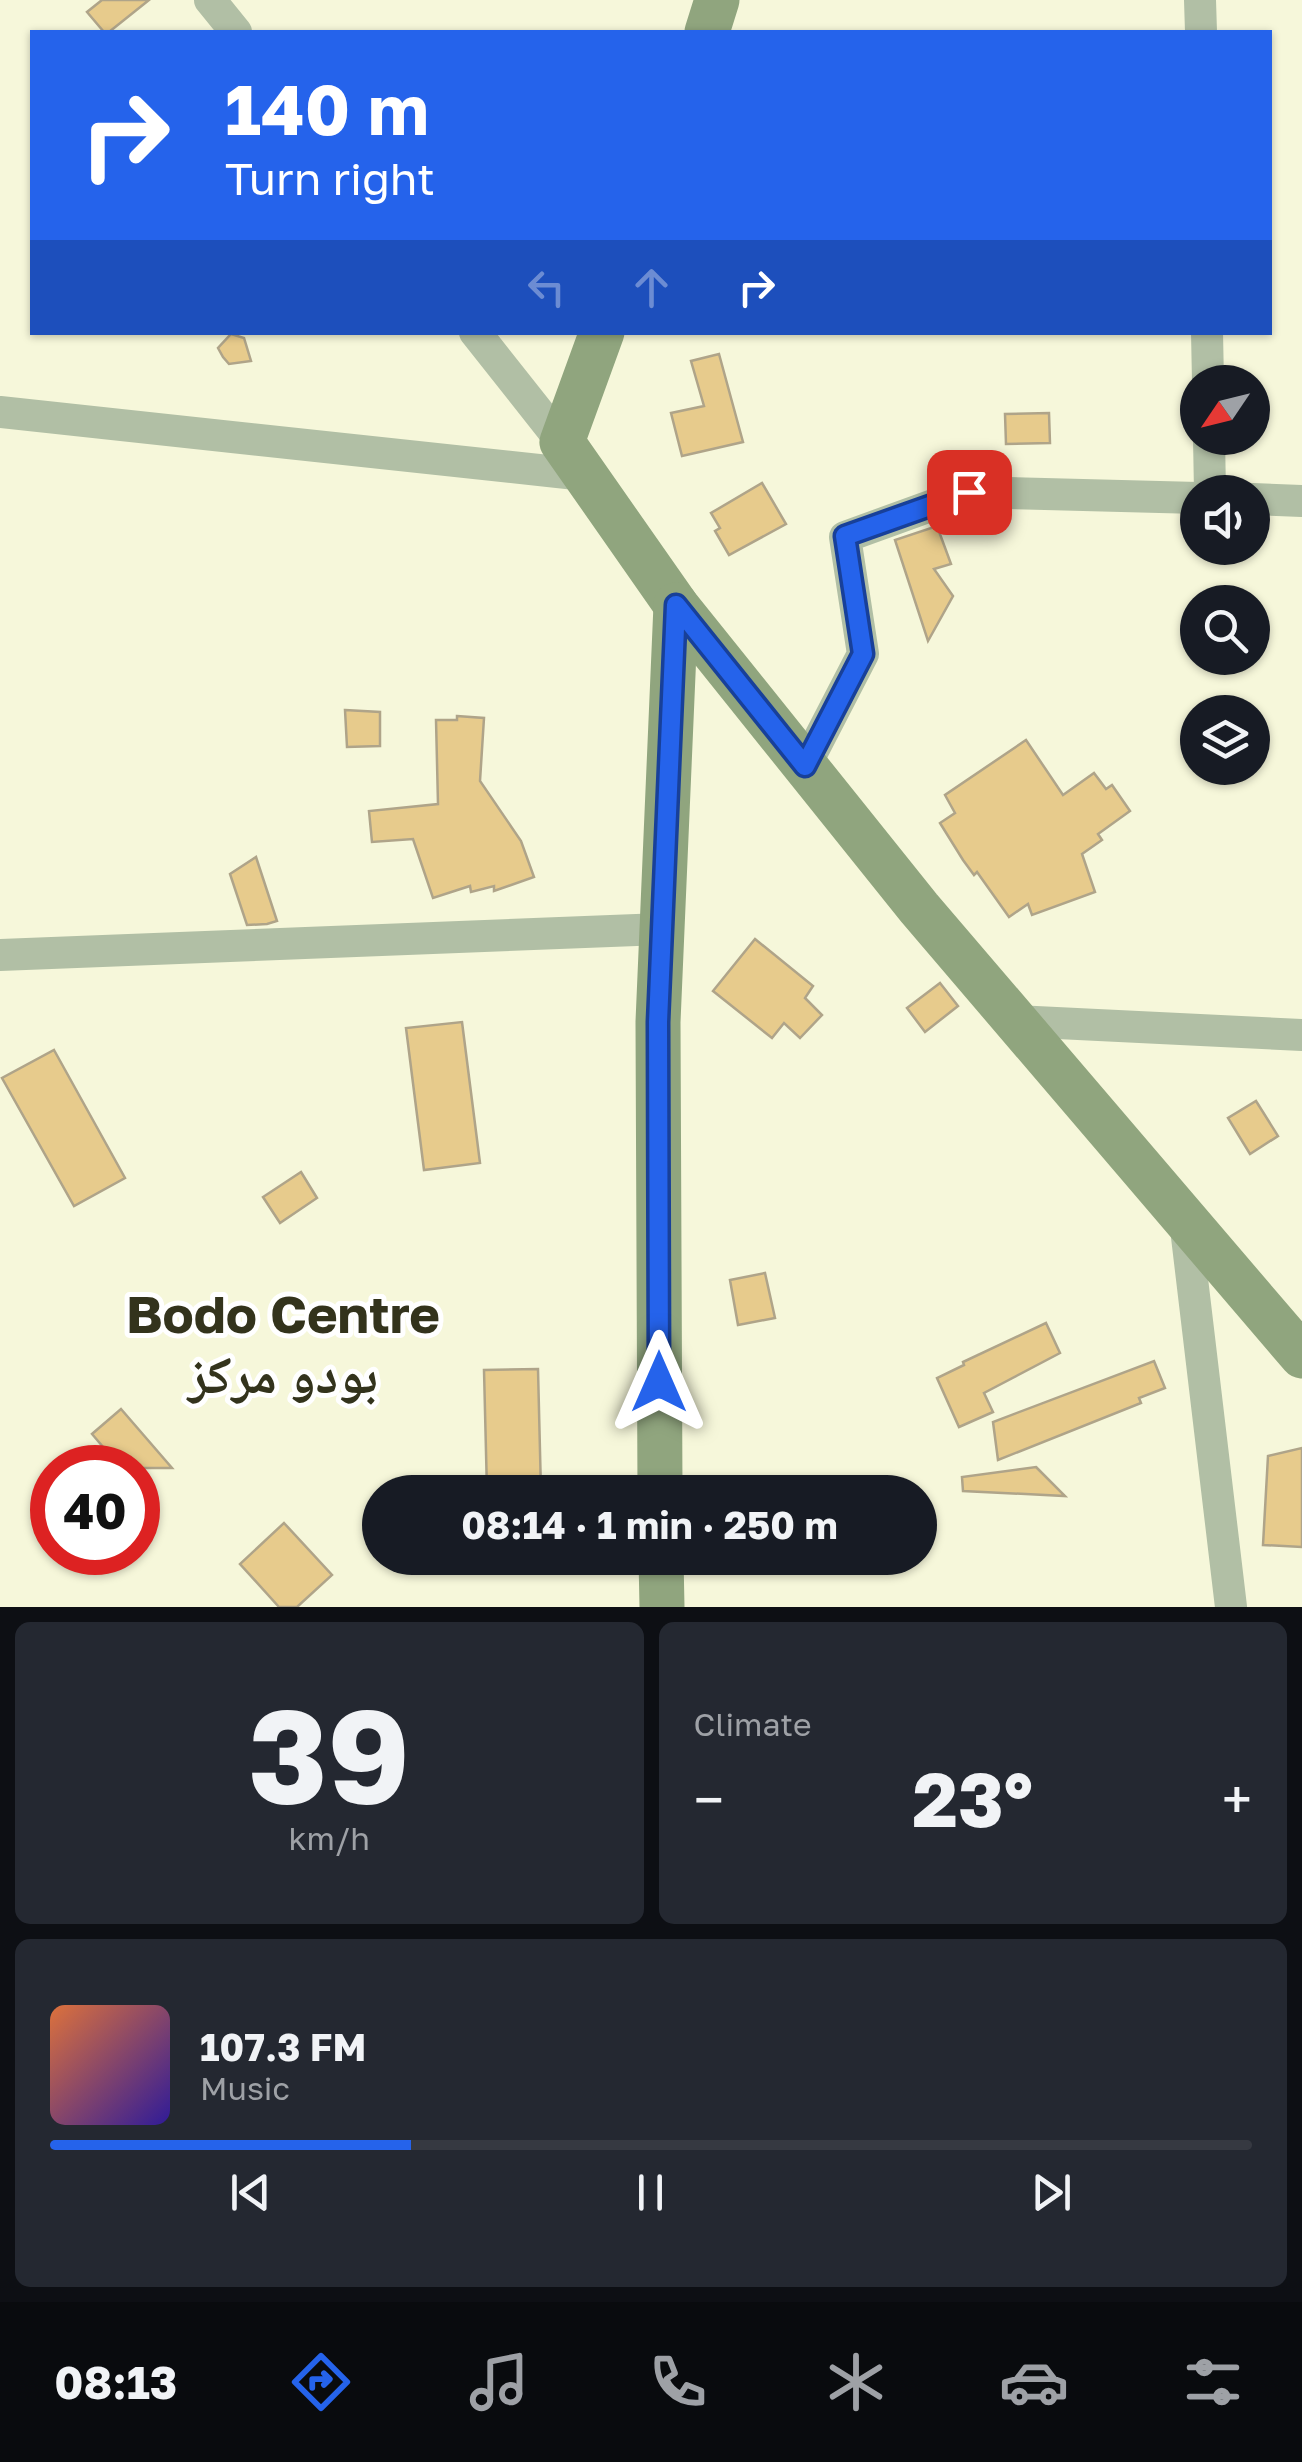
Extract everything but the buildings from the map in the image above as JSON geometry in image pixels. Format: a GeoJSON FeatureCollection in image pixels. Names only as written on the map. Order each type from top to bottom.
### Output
{"type":"FeatureCollection","features":[{"type":"Feature","properties":{"kind":"street"},"geometry":{"type":"LineString","coordinates":[[210,0],[234,30]]}},
{"type":"Feature","properties":{"kind":"street"},"geometry":{"type":"LineString","coordinates":[[708,30],[716,0]]}},
{"type":"Feature","properties":{"kind":"street"},"geometry":{"type":"LineString","coordinates":[[1200,0],[1201,30]]}},
{"type":"Feature","properties":{"kind":"street"},"geometry":{"type":"LineString","coordinates":[[477,335],[574,458],[676,605],[919,908],[1302,1356]]}},
{"type":"Feature","properties":{"kind":"street"},"geometry":{"type":"LineString","coordinates":[[574,458],[601,335]]}},
{"type":"Feature","properties":{"kind":"street"},"geometry":{"type":"LineString","coordinates":[[1206,335],[1207,365]]}},
{"type":"Feature","properties":{"kind":"street"},"geometry":{"type":"LineString","coordinates":[[0,412],[574,458]]}},
{"type":"Feature","properties":{"kind":"street"},"geometry":{"type":"LineString","coordinates":[[805,766],[863,654],[845,536],[969,492],[1180,498]]}},
{"type":"Feature","properties":{"kind":"street"},"geometry":{"type":"LineString","coordinates":[[1270,500],[1302,501]]}},
{"type":"Feature","properties":{"kind":"street"},"geometry":{"type":"LineString","coordinates":[[660,1475],[658,1022],[676,605]]}},
{"type":"Feature","properties":{"kind":"street"},"geometry":{"type":"LineString","coordinates":[[0,955],[662,929]]}},
{"type":"Feature","properties":{"kind":"street"},"geometry":{"type":"LineString","coordinates":[[1015,1021],[1302,1035]]}},
{"type":"Feature","properties":{"kind":"street"},"geometry":{"type":"LineString","coordinates":[[1185,1220],[1231,1607]]}},
{"type":"Feature","properties":{"kind":"street"},"geometry":{"type":"LineString","coordinates":[[661,1575],[662,1607]]}},
{"type":"Feature","properties":{"kind":"district","name":"Bodo Centre بودو مركز"},"geometry":{"type":"Point","coordinates":[283,1345]}},
{"type":"Feature","properties":{"kind":"route"},"geometry":{"type":"LineString","coordinates":[[659,1382],[658,1022],[676,605],[805,766],[863,654],[845,536],[969,492]]}}]}
